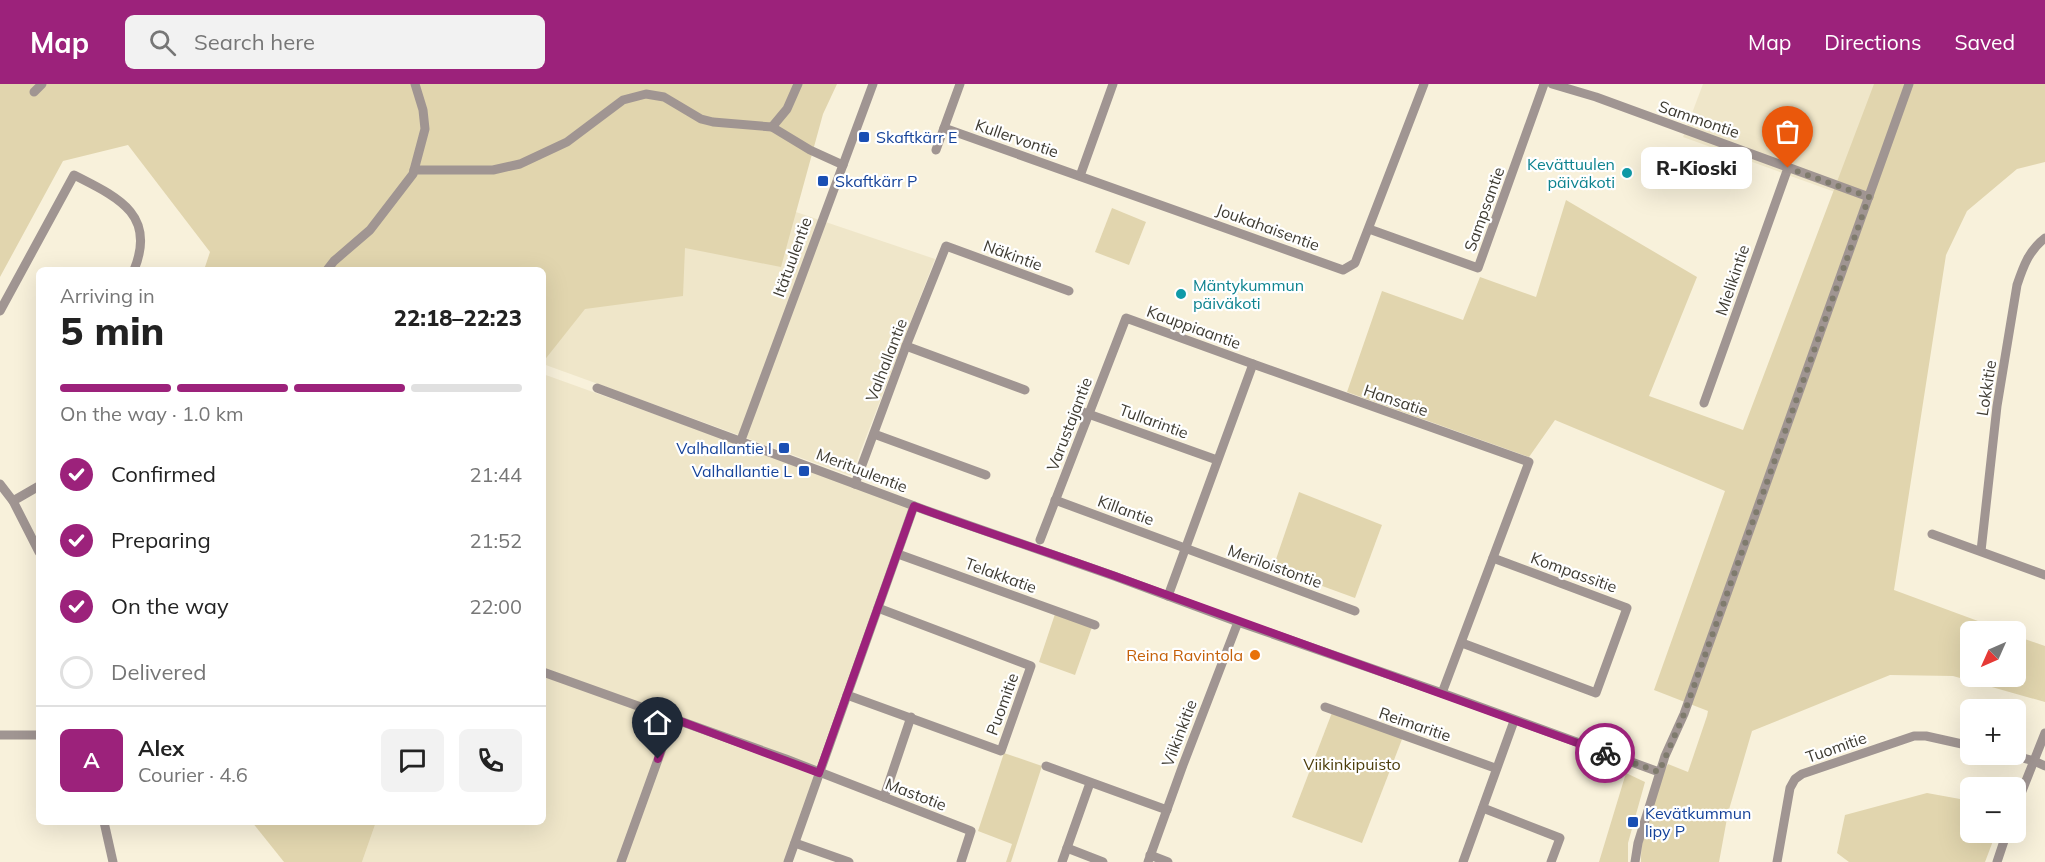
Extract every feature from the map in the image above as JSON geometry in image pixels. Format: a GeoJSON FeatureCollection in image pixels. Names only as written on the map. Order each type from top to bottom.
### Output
{"type":"FeatureCollection","features":[{"type":"Feature","properties":{"kind":"street"},"geometry":{"type":"LineString","coordinates":[[34,92],[42,84]]}},
{"type":"Feature","properties":{"kind":"street"},"geometry":{"type":"LineString","coordinates":[[329,267],[370,230],[413,174],[425,129],[423,110],[415,84]]}},
{"type":"Feature","properties":{"kind":"street"},"geometry":{"type":"LineString","coordinates":[[772,127],[787,109],[798,84]]}},
{"type":"Feature","properties":{"kind":"street","name":"Itätuulentie"},"geometry":{"type":"LineString","coordinates":[[741,440],[873,84]]}},
{"type":"Feature","properties":{"kind":"street"},"geometry":{"type":"LineString","coordinates":[[936,150],[960,84]]}},
{"type":"Feature","properties":{"kind":"street"},"geometry":{"type":"LineString","coordinates":[[1080,176],[1112,86],[1100,84]]}},
{"type":"Feature","properties":{"kind":"street","name":"Joukahaisentie"},"geometry":{"type":"LineString","coordinates":[[1080,176],[1343,270],[1356,263],[1424,84]]}},
{"type":"Feature","properties":{"kind":"street","name":"Sampsantie"},"geometry":{"type":"LineString","coordinates":[[1369,229],[1478,268],[1544,84]]}},
{"type":"Feature","properties":{"kind":"street","name":"Sammontie"},"geometry":{"type":"LineString","coordinates":[[1552,84],[1596,97],[1869,197]]}},
{"type":"Feature","properties":{"kind":"street"},"geometry":{"type":"LineString","coordinates":[[1635,862],[1638,843],[1659,772],[1684,714],[1910,84]]}},
{"type":"Feature","properties":{"kind":"street"},"geometry":{"type":"LineString","coordinates":[[414,170],[493,170],[520,164],[567,142],[623,100],[646,94],[664,97],[701,119],[772,127],[810,150],[843,165]]}},
{"type":"Feature","properties":{"kind":"street","name":"Kullervontie"},"geometry":{"type":"LineString","coordinates":[[944,128],[1080,176]]}},
{"type":"Feature","properties":{"kind":"street","name":"Mielikintie"},"geometry":{"type":"LineString","coordinates":[[1704,403],[1788,168]]}},
{"type":"Feature","properties":{"kind":"street"},"geometry":{"type":"LineString","coordinates":[[0,311],[74,175],[116,197],[132,214],[141,233],[141,246],[135,267]]}},
{"type":"Feature","properties":{"kind":"street","name":"Lokkitie"},"geometry":{"type":"LineString","coordinates":[[1981,551],[1997,406],[2017,285],[2022,267],[2030,253],[2045,238]]}},
{"type":"Feature","properties":{"kind":"street","name":"Näkintie"},"geometry":{"type":"LineString","coordinates":[[946,246],[1069,291]]}},
{"type":"Feature","properties":{"kind":"street","name":"Valhallantie"},"geometry":{"type":"LineString","coordinates":[[855,484],[946,246]]}},
{"type":"Feature","properties":{"kind":"street","name":"Kauppiaantie"},"geometry":{"type":"LineString","coordinates":[[1126,318],[1253,364]]}},
{"type":"Feature","properties":{"kind":"street","name":"Varustajantie"},"geometry":{"type":"LineString","coordinates":[[1040,540],[1084,412],[1126,318]]}},
{"type":"Feature","properties":{"kind":"street"},"geometry":{"type":"LineString","coordinates":[[906,346],[1025,390]]}},
{"type":"Feature","properties":{"kind":"street"},"geometry":{"type":"LineString","coordinates":[[1168,596],[1253,364]]}},
{"type":"Feature","properties":{"kind":"street","name":"Hansatie"},"geometry":{"type":"LineString","coordinates":[[1253,364],[1528,462],[1442,693]]}},
{"type":"Feature","properties":{"kind":"street","name":"Merituulentie"},"geometry":{"type":"LineString","coordinates":[[597,388],[914,506],[1659,772]]}},
{"type":"Feature","properties":{"kind":"street","name":"Tullarintie"},"geometry":{"type":"LineString","coordinates":[[1084,412],[1217,460]]}},
{"type":"Feature","properties":{"kind":"street"},"geometry":{"type":"LineString","coordinates":[[874,434],[986,475]]}},
{"type":"Feature","properties":{"kind":"street"},"geometry":{"type":"LineString","coordinates":[[0,483],[13,501],[36,546]]}},
{"type":"Feature","properties":{"kind":"street"},"geometry":{"type":"LineString","coordinates":[[13,501],[36,488]]}},
{"type":"Feature","properties":{"kind":"street","name":"Killantie"},"geometry":{"type":"LineString","coordinates":[[1055,500],[1186,548]]}},
{"type":"Feature","properties":{"kind":"street"},"geometry":{"type":"LineString","coordinates":[[788,862],[914,506]]}},
{"type":"Feature","properties":{"kind":"street"},"geometry":{"type":"LineString","coordinates":[[1932,534],[2045,575]]}},
{"type":"Feature","properties":{"kind":"street","name":"Meriloistontie"},"geometry":{"type":"LineString","coordinates":[[1186,548],[1355,611]]}},
{"type":"Feature","properties":{"kind":"street","name":"Telakkatie"},"geometry":{"type":"LineString","coordinates":[[898,554],[1095,625]]}},
{"type":"Feature","properties":{"kind":"street","name":"Kompassitie"},"geometry":{"type":"LineString","coordinates":[[1462,643],[1596,693],[1627,608],[1493,558]]}},
{"type":"Feature","properties":{"kind":"street","name":"Puomitie"},"geometry":{"type":"LineString","coordinates":[[847,695],[1001,751],[1031,666],[878,608]]}},
{"type":"Feature","properties":{"kind":"street","name":"Viikinkitie"},"geometry":{"type":"LineString","coordinates":[[1168,862],[1149,859],[1238,622]]}},
{"type":"Feature","properties":{"kind":"street","name":"Mastotie"},"geometry":{"type":"LineString","coordinates":[[546,673],[972,831],[961,862]]}},
{"type":"Feature","properties":{"kind":"street","name":"Reimaritie"},"geometry":{"type":"LineString","coordinates":[[1325,707],[1495,768]]}},
{"type":"Feature","properties":{"kind":"street"},"geometry":{"type":"LineString","coordinates":[[884,798],[911,717]]}},
{"type":"Feature","properties":{"kind":"street"},"geometry":{"type":"LineString","coordinates":[[621,862],[672,718]]}},
{"type":"Feature","properties":{"kind":"street"},"geometry":{"type":"LineString","coordinates":[[1463,862],[1495,768],[1514,721]]}},
{"type":"Feature","properties":{"kind":"street"},"geometry":{"type":"LineString","coordinates":[[2026,781],[2045,733]]}},
{"type":"Feature","properties":{"kind":"street"},"geometry":{"type":"LineString","coordinates":[[0,735],[36,735]]}},
{"type":"Feature","properties":{"kind":"street","name":"Tuomitie"},"geometry":{"type":"LineString","coordinates":[[1777,862],[1790,788],[1795,779],[1802,774],[1914,736],[1926,736],[1960,744]]}},
{"type":"Feature","properties":{"kind":"street"},"geometry":{"type":"LineString","coordinates":[[2026,759],[2045,766]]}},
{"type":"Feature","properties":{"kind":"street"},"geometry":{"type":"LineString","coordinates":[[1046,766],[1167,810]]}},
{"type":"Feature","properties":{"kind":"street"},"geometry":{"type":"LineString","coordinates":[[1062,862],[1090,783]]}},
{"type":"Feature","properties":{"kind":"street"},"geometry":{"type":"LineString","coordinates":[[1483,808],[1560,838],[1551,862]]}},
{"type":"Feature","properties":{"kind":"street"},"geometry":{"type":"LineString","coordinates":[[106,825],[113,862]]}},
{"type":"Feature","properties":{"kind":"street"},"geometry":{"type":"LineString","coordinates":[[795,843],[849,862]]}},
{"type":"Feature","properties":{"kind":"street"},"geometry":{"type":"LineString","coordinates":[[1996,862],[2003,843]]}},
{"type":"Feature","properties":{"kind":"street"},"geometry":{"type":"LineString","coordinates":[[1067,848],[1103,862]]}},
{"type":"Feature","properties":{"kind":"shaded area"},"geometry":{"type":"Polygon","coordinates":[[[1703,84],[1875,84],[1835,192],[1683,137],[1703,84]]]}},
{"type":"Feature","properties":{"kind":"shaded area"},"geometry":{"type":"Polygon","coordinates":[[[619,152],[935,259],[851,476],[546,365],[546,346],[619,152]]]}},
{"type":"Feature","properties":{"kind":"shaded area"},"geometry":{"type":"Polygon","coordinates":[[[546,375],[913,507],[786,862],[362,862],[375,825],[546,825],[546,375]]]}},
{"type":"Feature","properties":{"kind":"green space"},"geometry":{"type":"Polygon","coordinates":[[[0,84],[837,84],[823,114],[781,267],[685,248],[683,296],[585,309],[546,358],[546,267],[205,267],[210,252],[128,145],[63,161],[0,277],[0,84]]]}},
{"type":"Feature","properties":{"kind":"green space"},"geometry":{"type":"Polygon","coordinates":[[[1874,84],[2045,84],[2045,162],[2017,169],[1967,211],[1946,255],[1894,590],[1978,621],[1960,621],[1960,678],[1890,675],[1752,731],[1728,813],[1719,862],[1641,862],[1645,824],[1662,775],[1668,764],[1688,772],[1707,716],[1708,711],[1654,690],[1725,491],[1555,420],[1529,457],[1347,392],[1382,291],[1463,320],[1480,277],[1536,297],[1566,200],[1697,277],[1649,396],[1743,430],[1874,84]]]}},
{"type":"Feature","properties":{"kind":"green space"},"geometry":{"type":"Polygon","coordinates":[[[1112,208],[1146,222],[1129,265],[1095,252],[1112,208]]]}},
{"type":"Feature","properties":{"kind":"green space"},"geometry":{"type":"Polygon","coordinates":[[[1299,492],[1382,525],[1355,598],[1273,568],[1299,492]]]}},
{"type":"Feature","properties":{"kind":"green space"},"geometry":{"type":"Polygon","coordinates":[[[1055,614],[1092,627],[1075,675],[1039,662],[1055,614]]]}},
{"type":"Feature","properties":{"kind":"green space"},"geometry":{"type":"Polygon","coordinates":[[[2026,639],[2045,646],[2045,702],[1992,687],[2026,687],[2026,639]]]}},
{"type":"Feature","properties":{"kind":"green space","name":"Viikinkipuisto"},"geometry":{"type":"Polygon","coordinates":[[[1333,710],[1404,734],[1362,843],[1292,817],[1333,710]]]}},
{"type":"Feature","properties":{"kind":"green space"},"geometry":{"type":"Polygon","coordinates":[[[1004,753],[1042,766],[1011,862],[1006,862],[1012,844],[978,831],[1004,753]]]}},
{"type":"Feature","properties":{"kind":"green space"},"geometry":{"type":"Polygon","coordinates":[[[1626,773],[1645,782],[1628,843],[1628,862],[1599,862],[1626,773]]]}},
{"type":"Feature","properties":{"kind":"green space"},"geometry":{"type":"Polygon","coordinates":[[[1927,793],[1960,799],[1960,843],[1992,843],[1985,862],[1849,862],[1837,853],[1845,815],[1927,793]]]}},
{"type":"Feature","properties":{"kind":"green space"},"geometry":{"type":"Polygon","coordinates":[[[254,825],[375,825],[362,862],[284,862],[254,825]]]}},
{"type":"Feature","properties":{"kind":"way so far"},"geometry":{"type":"LineString","coordinates":[[1605,753],[1659,772],[1684,714],[1869,197],[1788,168]]}},
{"type":"Feature","properties":{"kind":"place","name":"Skaftkärr E"},"geometry":{"type":"Point","coordinates":[864,137]}},
{"type":"Feature","properties":{"kind":"place","name":"R-Kioski"},"geometry":{"type":"Point","coordinates":[1788,168]}},
{"type":"Feature","properties":{"kind":"place","name":"Kevättuulen päiväkoti"},"geometry":{"type":"Point","coordinates":[1627,173]}},
{"type":"Feature","properties":{"kind":"place","name":"Skaftkärr P"},"geometry":{"type":"Point","coordinates":[823,181]}},
{"type":"Feature","properties":{"kind":"place","name":"Mäntykummun päiväkoti"},"geometry":{"type":"Point","coordinates":[1181,294]}},
{"type":"Feature","properties":{"kind":"place","name":"Valhallantie I"},"geometry":{"type":"Point","coordinates":[784,448]}},
{"type":"Feature","properties":{"kind":"place","name":"Valhallantie L"},"geometry":{"type":"Point","coordinates":[804,471]}},
{"type":"Feature","properties":{"kind":"place","name":"Reina Ravintola"},"geometry":{"type":"Point","coordinates":[1255,655]}},
{"type":"Feature","properties":{"kind":"place","name":"Kevätkummun lipy P"},"geometry":{"type":"Point","coordinates":[1633,822]}},
{"type":"Feature","properties":{"kind":"route"},"geometry":{"type":"LineString","coordinates":[[658,759],[672,718],[819,773],[914,506],[1037,548],[1605,753]]}}]}
